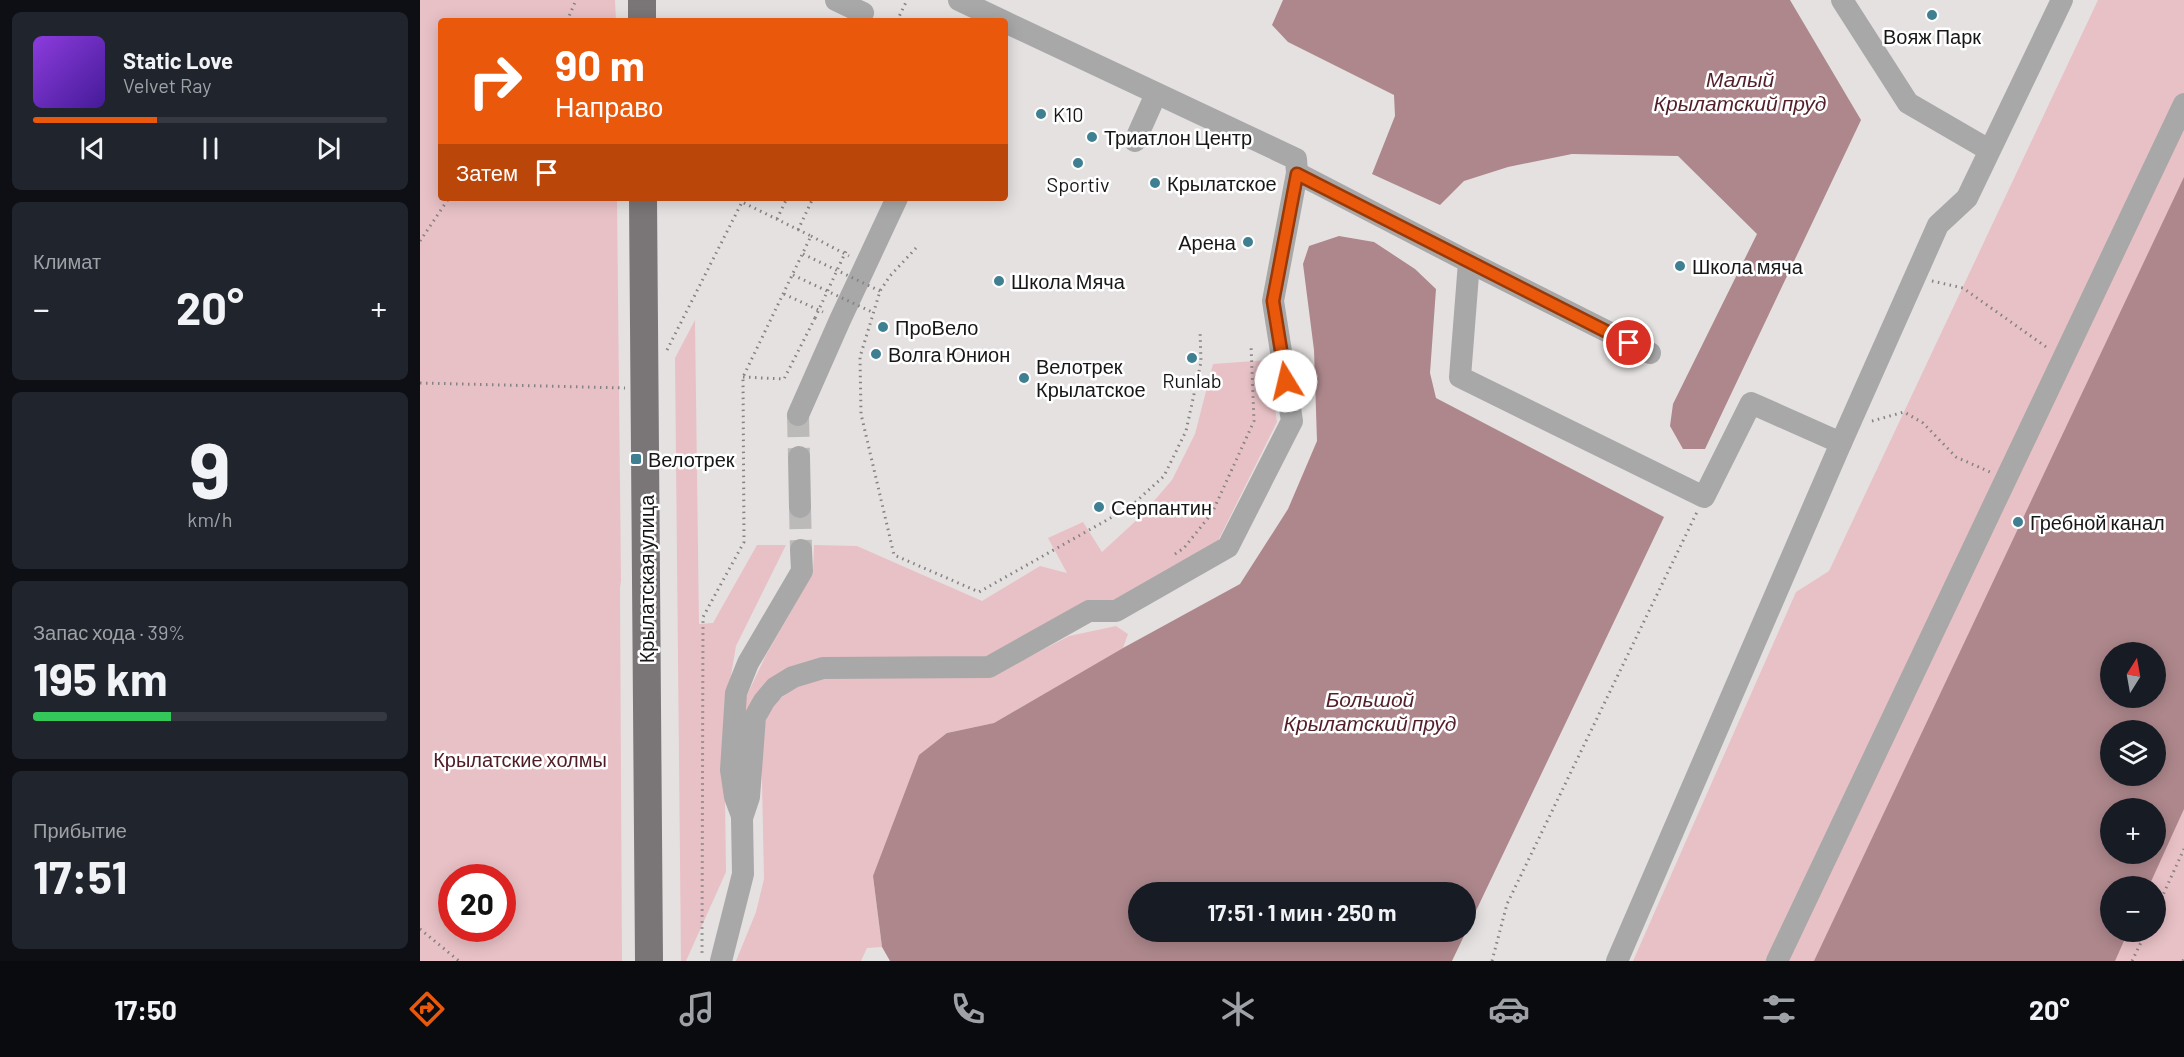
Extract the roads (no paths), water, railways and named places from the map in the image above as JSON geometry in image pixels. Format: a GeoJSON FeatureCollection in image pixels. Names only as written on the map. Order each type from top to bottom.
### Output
{"type":"FeatureCollection","features":[{"type":"Feature","properties":{"kind":"main road"},"geometry":{"type":"LineString","coordinates":[[642,0],[642,18]]}},
{"type":"Feature","properties":{"kind":"main road","name":"Крылатская улица"},"geometry":{"type":"LineString","coordinates":[[644,201],[649,961]]}},
{"type":"Feature","properties":{"kind":"lane"},"geometry":{"type":"LineString","coordinates":[[836,0],[863,13],[860,18]]}},
{"type":"Feature","properties":{"kind":"lane"},"geometry":{"type":"LineString","coordinates":[[959,0],[998,18]]}},
{"type":"Feature","properties":{"kind":"lane"},"geometry":{"type":"LineString","coordinates":[[1842,0],[1908,103],[1989,150]]}},
{"type":"Feature","properties":{"kind":"lane"},"geometry":{"type":"LineString","coordinates":[[1617,961],[1938,225],[1966,198],[2062,0]]}},
{"type":"Feature","properties":{"kind":"lane"},"geometry":{"type":"LineString","coordinates":[[742,818],[749,797],[755,717],[775,688],[793,677],[823,668],[989,667],[1089,611],[1116,610],[1228,548],[1292,421],[1273,301],[1297,174],[1296,159],[1008,23]]}},
{"type":"Feature","properties":{"kind":"lane"},"geometry":{"type":"LineString","coordinates":[[1136,141],[1156,94]]}},
{"type":"Feature","properties":{"kind":"lane"},"geometry":{"type":"LineString","coordinates":[[1777,961],[2184,104]]}},
{"type":"Feature","properties":{"kind":"lane"},"geometry":{"type":"LineString","coordinates":[[1297,174],[1650,353]]}},
{"type":"Feature","properties":{"kind":"lane"},"geometry":{"type":"LineString","coordinates":[[798,416],[896,201]]}},
{"type":"Feature","properties":{"kind":"lane"},"geometry":{"type":"LineString","coordinates":[[1469,262],[1460,377],[1704,497],[1751,403],[1845,435]]}},
{"type":"Feature","properties":{"kind":"lane"},"geometry":{"type":"LineString","coordinates":[[799,457],[800,507]]}},
{"type":"Feature","properties":{"kind":"lane"},"geometry":{"type":"LineString","coordinates":[[721,961],[743,874],[742,818],[735,796],[731,770],[736,693],[748,663],[802,571],[801,549]]}},
{"type":"Feature","properties":{"kind":"water","name":"Малый Крылатский пруд"},"geometry":{"type":"Polygon","coordinates":[[[1283,0],[1790,0],[1861,120],[1705,449],[1683,449],[1670,426],[1673,404],[1757,234],[1678,156],[1572,154],[1508,167],[1464,181],[1440,205],[1372,174],[1395,116],[1394,95],[1288,42],[1272,25],[1283,0]]]}},
{"type":"Feature","properties":{"kind":"water","name":"Гребной канал"},"geometry":{"type":"Polygon","coordinates":[[[2184,177],[2184,809],[2166,849],[2166,798],[2100,798],[2100,864],[2159,864],[2154,876],[2100,876],[2100,942],[2124,942],[2115,961],[1814,961],[2184,177]]]}},
{"type":"Feature","properties":{"kind":"water","name":"Большой Крылатский пруд"},"geometry":{"type":"Polygon","coordinates":[[[1339,236],[1374,242],[1415,269],[1436,289],[1430,373],[1436,398],[1664,517],[1476,911],[1476,882],[1128,882],[1128,942],[1461,942],[1452,961],[890,961],[882,947],[873,876],[919,755],[947,733],[994,723],[1123,648],[1240,584],[1288,509],[1317,441],[1314,350],[1303,264],[1309,246],[1339,236]]]}},
{"type":"Feature","properties":{"kind":"tunnel"},"geometry":{"type":"LineString","coordinates":[[798,415],[799,457]]}},
{"type":"Feature","properties":{"kind":"tunnel"},"geometry":{"type":"LineString","coordinates":[[800,507],[801,550]]}},
{"type":"Feature","properties":{"kind":"place","name":"Вояж Парк"},"geometry":{"type":"Point","coordinates":[1932,15]}},
{"type":"Feature","properties":{"kind":"place","name":"K10"},"geometry":{"type":"Point","coordinates":[1041,114]}},
{"type":"Feature","properties":{"kind":"place","name":"Триатлон Центр"},"geometry":{"type":"Point","coordinates":[1092,137]}},
{"type":"Feature","properties":{"kind":"place","name":"Sportiv"},"geometry":{"type":"Point","coordinates":[1078,163]}},
{"type":"Feature","properties":{"kind":"place","name":"Крылатское"},"geometry":{"type":"Point","coordinates":[1155,183]}},
{"type":"Feature","properties":{"kind":"place","name":"Арена"},"geometry":{"type":"Point","coordinates":[1248,242]}},
{"type":"Feature","properties":{"kind":"place","name":"Школа мяча"},"geometry":{"type":"Point","coordinates":[1680,266]}},
{"type":"Feature","properties":{"kind":"place","name":"Школа Мяча"},"geometry":{"type":"Point","coordinates":[999,281]}},
{"type":"Feature","properties":{"kind":"place","name":"ПроВело"},"geometry":{"type":"Point","coordinates":[883,327]}},
{"type":"Feature","properties":{"kind":"place","name":"Волга Юнион"},"geometry":{"type":"Point","coordinates":[876,354]}},
{"type":"Feature","properties":{"kind":"place","name":"Runlab"},"geometry":{"type":"Point","coordinates":[1192,358]}},
{"type":"Feature","properties":{"kind":"place","name":"Велотрек Крылатское"},"geometry":{"type":"Point","coordinates":[1024,378]}},
{"type":"Feature","properties":{"kind":"place","name":"Велотрек"},"geometry":{"type":"Point","coordinates":[636,459]}},
{"type":"Feature","properties":{"kind":"place","name":"Серпантин"},"geometry":{"type":"Point","coordinates":[1099,507]}},
{"type":"Feature","properties":{"kind":"place","name":"Гребной канал"},"geometry":{"type":"Point","coordinates":[2018,522]}},
{"type":"Feature","properties":{"kind":"park label","name":"Крылатские холмы"},"geometry":{"type":"Point","coordinates":[520,759]}}]}
